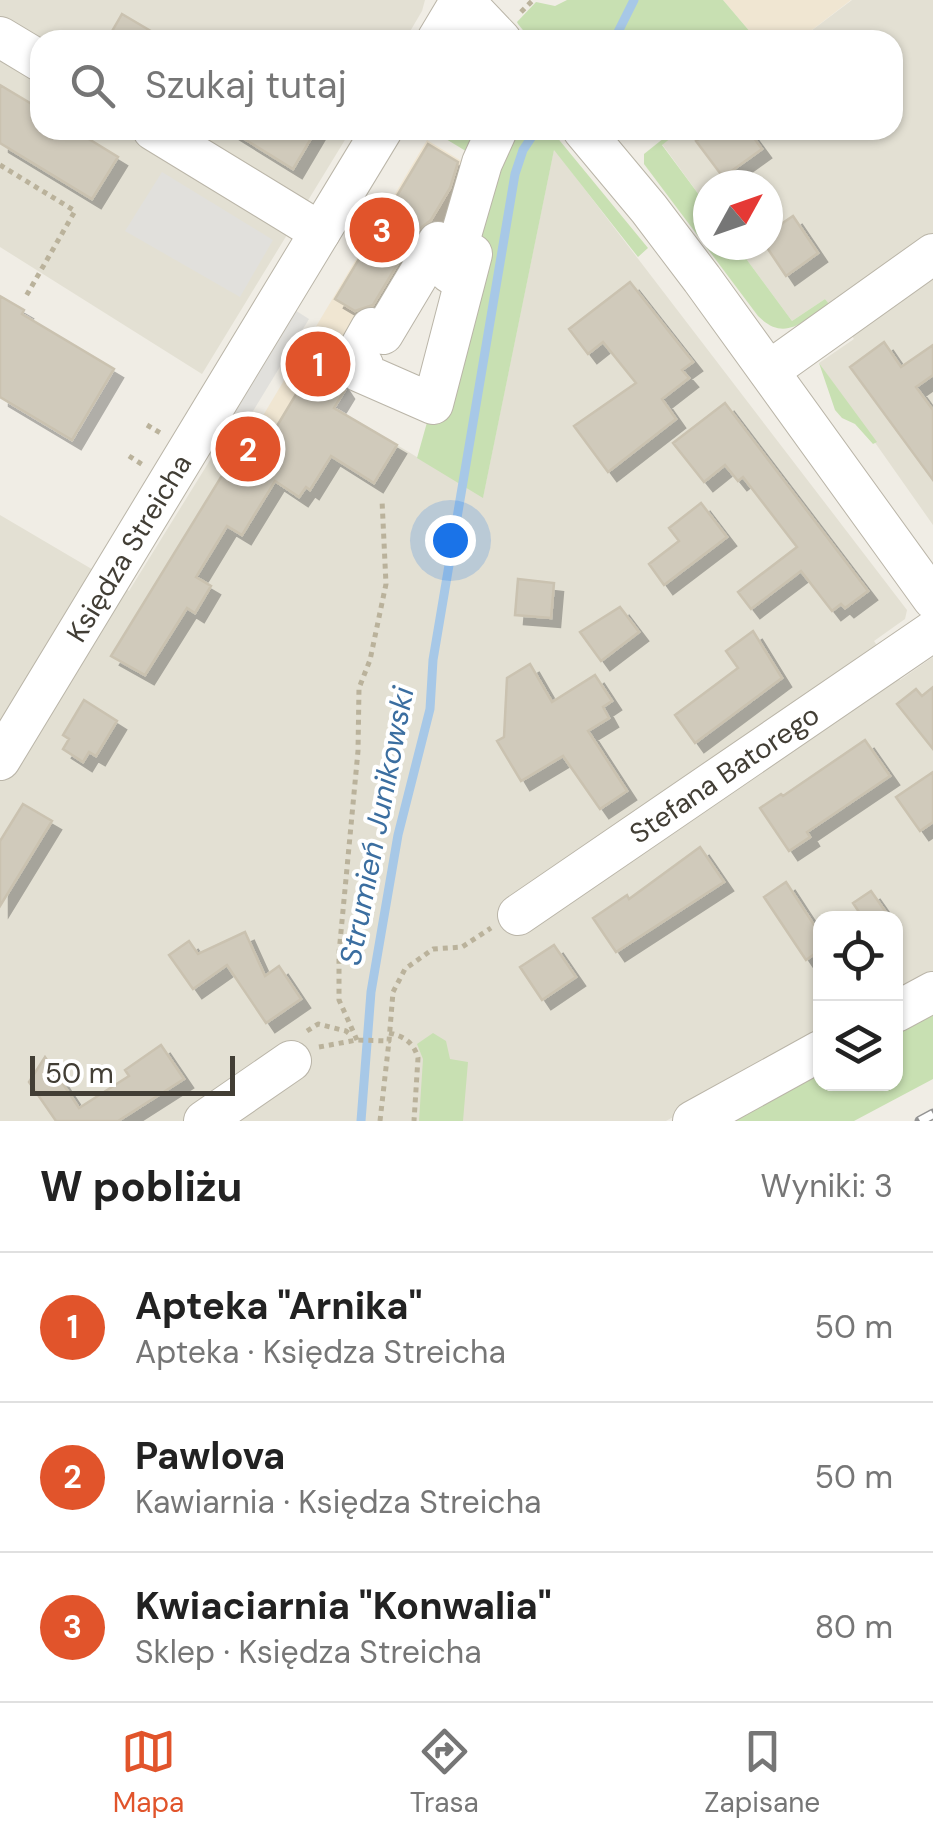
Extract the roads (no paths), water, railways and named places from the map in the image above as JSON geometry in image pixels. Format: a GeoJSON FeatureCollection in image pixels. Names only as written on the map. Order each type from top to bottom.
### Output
{"type":"FeatureCollection","features":[{"type":"Feature","properties":{"kind":"street"},"geometry":{"type":"LineString","coordinates":[[444,30],[462,0],[491,30]]}},
{"type":"Feature","properties":{"kind":"street"},"geometry":{"type":"LineString","coordinates":[[0,36],[30,55]]}},
{"type":"Feature","properties":{"kind":"street"},"geometry":{"type":"LineString","coordinates":[[169,140],[320,232]]}},
{"type":"Feature","properties":{"kind":"street","name":"Księdza Streicha"},"geometry":{"type":"LineString","coordinates":[[0,760],[376,140]]}},
{"type":"Feature","properties":{"kind":"street"},"geometry":{"type":"LineString","coordinates":[[455,248],[438,242],[383,334],[371,328],[354,360],[363,365],[360,372],[423,400],[455,248],[492,140]]}},
{"type":"Feature","properties":{"kind":"street"},"geometry":{"type":"LineString","coordinates":[[590,140],[649,209],[933,599]]}},
{"type":"Feature","properties":{"kind":"street"},"geometry":{"type":"LineString","coordinates":[[768,371],[933,254]]}},
{"type":"Feature","properties":{"kind":"street","name":"Stefana Batorego"},"geometry":{"type":"LineString","coordinates":[[518,916],[933,631]]}},
{"type":"Feature","properties":{"kind":"street"},"geometry":{"type":"LineString","coordinates":[[903,1008],[933,992]]}},
{"type":"Feature","properties":{"kind":"street"},"geometry":{"type":"LineString","coordinates":[[693,1121],[813,1055]]}},
{"type":"Feature","properties":{"kind":"street"},"geometry":{"type":"LineString","coordinates":[[204,1121],[292,1060]]}},
{"type":"Feature","properties":{"kind":"waterway","name":"Strumień Junikowski"},"geometry":{"type":"LineString","coordinates":[[619,30],[634,0]]}},
{"type":"Feature","properties":{"kind":"waterway","name":"Strumień Junikowski"},"geometry":{"type":"LineString","coordinates":[[361,1121],[371,992],[398,835],[430,709],[433,660],[515,174],[530,140]]}},
{"type":"Feature","properties":{"kind":"railway"},"geometry":{"type":"LineString","coordinates":[[920,1121],[933,1114]]}},
{"type":"Feature","properties":{"kind":"place","name":"Kwiaciarnia \"Konwalia\""},"geometry":{"type":"Point","coordinates":[382,230]}},
{"type":"Feature","properties":{"kind":"place","name":"Apteka \"Arnika\""},"geometry":{"type":"Point","coordinates":[318,364]}},
{"type":"Feature","properties":{"kind":"place","name":"Pawlova"},"geometry":{"type":"Point","coordinates":[248,449]}}]}
